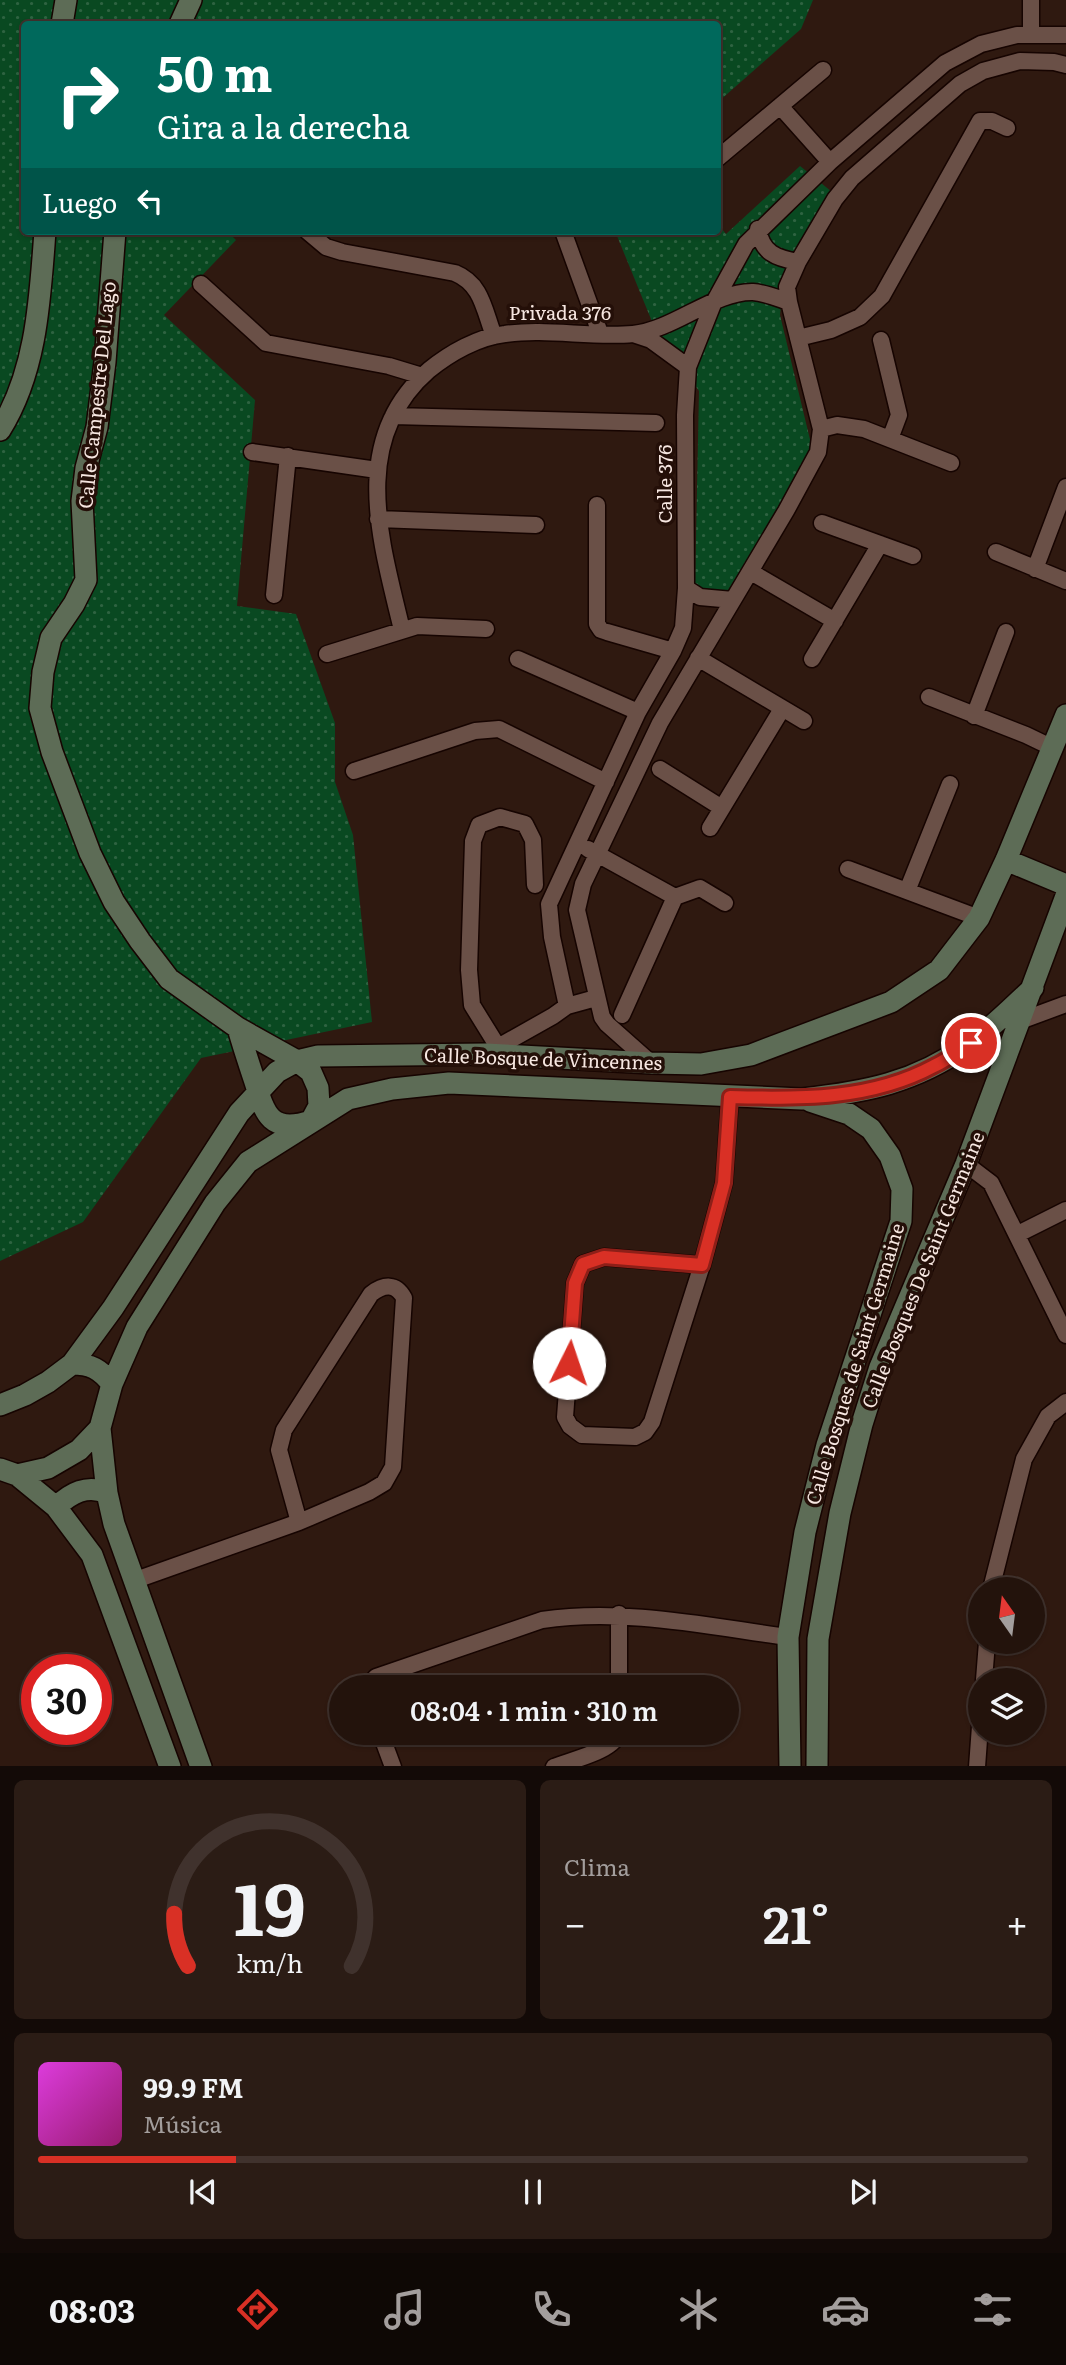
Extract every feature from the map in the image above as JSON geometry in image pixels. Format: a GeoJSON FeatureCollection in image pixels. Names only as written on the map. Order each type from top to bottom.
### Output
{"type":"FeatureCollection","features":[{"type":"Feature","properties":{"kind":"main road"},"geometry":{"type":"LineString","coordinates":[[62,21],[66,0]]}},
{"type":"Feature","properties":{"kind":"main road"},"geometry":{"type":"LineString","coordinates":[[181,21],[191,0]]}},
{"type":"Feature","properties":{"kind":"main road"},"geometry":{"type":"LineString","coordinates":[[0,430],[7,419],[35,336],[45,235]]}},
{"type":"Feature","properties":{"kind":"main road","name":"Calle Campestre Del Lago"},"geometry":{"type":"LineString","coordinates":[[114,235],[97,427],[86,468],[82,501],[86,580],[51,639],[43,672],[40,708],[52,752],[86,840],[114,902],[169,979],[238,1028],[297,1061],[311,1072],[318,1088],[318,1105],[311,1121]]}},
{"type":"Feature","properties":{"kind":"main road","name":"Calle Bosque de Vincennes"},"geometry":{"type":"LineString","coordinates":[[0,1405],[48,1382],[72,1364],[113,1308],[239,1113],[277,1072],[297,1061],[318,1056],[492,1050],[651,1063],[701,1064],[751,1055],[891,1002],[939,970],[979,918],[1066,715]]}},
{"type":"Feature","properties":{"kind":"main road"},"geometry":{"type":"LineString","coordinates":[[1006,860],[1066,885]]}},
{"type":"Feature","properties":{"kind":"main road","name":"Calle Bosques De Saint Germaine"},"geometry":{"type":"LineString","coordinates":[[817,1766],[818,1639],[846,1487],[880,1367],[965,1164],[1066,896]]}},
{"type":"Feature","properties":{"kind":"main road"},"geometry":{"type":"LineString","coordinates":[[802,1099],[847,1094],[892,1084],[934,1066],[971,1043],[1033,988]]}},
{"type":"Feature","properties":{"kind":"main road"},"geometry":{"type":"LineString","coordinates":[[238,1028],[263,1110],[276,1122],[294,1126],[311,1121]]}},
{"type":"Feature","properties":{"kind":"main road","name":"Calle Bosque de Vincennes"},"geometry":{"type":"LineString","coordinates":[[100,1428],[112,1384],[136,1327],[215,1203],[248,1162],[348,1099],[392,1089],[449,1083],[802,1099]]}},
{"type":"Feature","properties":{"kind":"main road","name":"Calle Bosques de Saint Germaine"},"geometry":{"type":"LineString","coordinates":[[790,1766],[788,1637],[805,1532],[827,1445],[901,1221],[902,1189],[890,1156],[871,1129],[849,1114],[802,1099]]}},
{"type":"Feature","properties":{"kind":"main road"},"geometry":{"type":"LineString","coordinates":[[72,1364],[88,1364],[102,1372],[112,1384]]}},
{"type":"Feature","properties":{"kind":"main road"},"geometry":{"type":"LineString","coordinates":[[8,1472],[48,1468],[79,1450],[100,1428]]}},
{"type":"Feature","properties":{"kind":"main road"},"geometry":{"type":"LineString","coordinates":[[100,1428],[107,1493],[133,1581],[201,1766]]}},
{"type":"Feature","properties":{"kind":"main road"},"geometry":{"type":"LineString","coordinates":[[8,1472],[56,1507],[92,1555],[170,1766]]}},
{"type":"Feature","properties":{"kind":"main road"},"geometry":{"type":"LineString","coordinates":[[56,1507],[69,1495],[85,1489],[97,1488],[107,1493]]}},
{"type":"Feature","properties":{"kind":"street"},"geometry":{"type":"LineString","coordinates":[[1031,0],[1031,34]]}},
{"type":"Feature","properties":{"kind":"street","name":"Calle 376"},"geometry":{"type":"LineString","coordinates":[[567,1006],[552,937],[549,904],[638,712],[683,628],[686,588],[688,367],[713,304],[746,244],[758,229],[830,162],[945,63],[981,44],[1031,34],[1066,35]]}},
{"type":"Feature","properties":{"kind":"street"},"geometry":{"type":"LineString","coordinates":[[651,1063],[604,1021],[596,998],[577,911],[583,884],[660,723],[751,572],[818,452],[821,429],[787,287],[798,262],[835,199],[852,178],[960,84],[983,71],[1020,61],[1066,65]]}},
{"type":"Feature","properties":{"kind":"street"},"geometry":{"type":"LineString","coordinates":[[721,156],[823,70]]}},
{"type":"Feature","properties":{"kind":"street"},"geometry":{"type":"LineString","coordinates":[[780,107],[830,162]]}},
{"type":"Feature","properties":{"kind":"street"},"geometry":{"type":"LineString","coordinates":[[798,338],[831,330],[860,317],[882,296],[980,121],[992,121],[1007,128]]}},
{"type":"Feature","properties":{"kind":"street"},"geometry":{"type":"LineString","coordinates":[[758,229],[760,242],[767,251],[783,260],[798,262]]}},
{"type":"Feature","properties":{"kind":"street"},"geometry":{"type":"LineString","coordinates":[[312,235],[326,247],[342,252],[454,273],[467,278],[476,287],[494,336]]}},
{"type":"Feature","properties":{"kind":"street"},"geometry":{"type":"LineString","coordinates":[[564,235],[600,333]]}},
{"type":"Feature","properties":{"kind":"street"},"geometry":{"type":"LineString","coordinates":[[201,284],[266,343],[389,366],[422,376]]}},
{"type":"Feature","properties":{"kind":"street"},"geometry":{"type":"LineString","coordinates":[[633,334],[656,329],[732,295],[751,292],[789,302]]}},
{"type":"Feature","properties":{"kind":"street","name":"Privada 376"},"geometry":{"type":"LineString","coordinates":[[402,629],[379,519],[377,470],[380,449],[403,398],[422,376],[439,362],[462,348],[494,336],[507,333],[633,334]]}},
{"type":"Feature","properties":{"kind":"street"},"geometry":{"type":"LineString","coordinates":[[633,334],[651,340],[688,367]]}},
{"type":"Feature","properties":{"kind":"street"},"geometry":{"type":"LineString","coordinates":[[881,340],[899,415],[890,439]]}},
{"type":"Feature","properties":{"kind":"street"},"geometry":{"type":"LineString","coordinates":[[393,416],[656,423]]}},
{"type":"Feature","properties":{"kind":"street"},"geometry":{"type":"LineString","coordinates":[[821,429],[837,425],[864,429],[951,463]]}},
{"type":"Feature","properties":{"kind":"street"},"geometry":{"type":"LineString","coordinates":[[252,452],[377,470]]}},
{"type":"Feature","properties":{"kind":"street"},"geometry":{"type":"LineString","coordinates":[[274,595],[288,456]]}},
{"type":"Feature","properties":{"kind":"street"},"geometry":{"type":"LineString","coordinates":[[1035,569],[1066,487]]}},
{"type":"Feature","properties":{"kind":"street"},"geometry":{"type":"LineString","coordinates":[[597,505],[597,624],[607,632],[673,651]]}},
{"type":"Feature","properties":{"kind":"street"},"geometry":{"type":"LineString","coordinates":[[379,519],[536,525]]}},
{"type":"Feature","properties":{"kind":"street"},"geometry":{"type":"LineString","coordinates":[[822,523],[914,556]]}},
{"type":"Feature","properties":{"kind":"street"},"geometry":{"type":"LineString","coordinates":[[813,659],[880,544]]}},
{"type":"Feature","properties":{"kind":"street"},"geometry":{"type":"LineString","coordinates":[[996,552],[1066,581]]}},
{"type":"Feature","properties":{"kind":"street"},"geometry":{"type":"LineString","coordinates":[[751,572],[835,621]]}},
{"type":"Feature","properties":{"kind":"street"},"geometry":{"type":"LineString","coordinates":[[686,588],[700,597],[733,600]]}},
{"type":"Feature","properties":{"kind":"street"},"geometry":{"type":"LineString","coordinates":[[327,654],[417,626],[486,629]]}},
{"type":"Feature","properties":{"kind":"street"},"geometry":{"type":"LineString","coordinates":[[974,716],[1006,632]]}},
{"type":"Feature","properties":{"kind":"street"},"geometry":{"type":"LineString","coordinates":[[698,658],[804,721]]}},
{"type":"Feature","properties":{"kind":"street"},"geometry":{"type":"LineString","coordinates":[[518,659],[638,712]]}},
{"type":"Feature","properties":{"kind":"street"},"geometry":{"type":"LineString","coordinates":[[929,697],[1053,748]]}},
{"type":"Feature","properties":{"kind":"street"},"geometry":{"type":"LineString","coordinates":[[710,828],[782,709]]}},
{"type":"Feature","properties":{"kind":"street"},"geometry":{"type":"LineString","coordinates":[[354,771],[475,731],[499,729],[606,782]]}},
{"type":"Feature","properties":{"kind":"street"},"geometry":{"type":"LineString","coordinates":[[660,769],[722,808]]}},
{"type":"Feature","properties":{"kind":"street"},"geometry":{"type":"LineString","coordinates":[[907,891],[950,784]]}},
{"type":"Feature","properties":{"kind":"street"},"geometry":{"type":"LineString","coordinates":[[535,885],[533,840],[525,824],[500,817],[479,825],[473,841],[469,970],[472,1005],[492,1050],[553,1017],[567,1006],[596,998]]}},
{"type":"Feature","properties":{"kind":"street"},"geometry":{"type":"LineString","coordinates":[[576,842],[675,897]]}},
{"type":"Feature","properties":{"kind":"street"},"geometry":{"type":"LineString","coordinates":[[848,869],[979,918]]}},
{"type":"Feature","properties":{"kind":"street"},"geometry":{"type":"LineString","coordinates":[[622,1015],[675,897],[700,888],[725,903]]}},
{"type":"Feature","properties":{"kind":"street"},"geometry":{"type":"LineString","coordinates":[[1020,1021],[1066,1004]]}},
{"type":"Feature","properties":{"kind":"street"},"geometry":{"type":"LineString","coordinates":[[702,1265],[604,1257],[583,1264],[575,1283],[565,1417],[570,1426],[582,1435],[635,1437],[645,1432],[652,1422],[702,1265],[724,1183],[730,1097]]}},
{"type":"Feature","properties":{"kind":"street"},"geometry":{"type":"LineString","coordinates":[[965,1164],[991,1183],[1066,1335]]}},
{"type":"Feature","properties":{"kind":"street"},"geometry":{"type":"LineString","coordinates":[[1018,1234],[1066,1209]]}},
{"type":"Feature","properties":{"kind":"street"},"geometry":{"type":"LineString","coordinates":[[133,1581],[299,1522],[384,1483],[393,1467],[404,1298],[399,1290],[391,1286],[380,1287],[371,1294],[284,1430],[279,1450],[299,1522]]}},
{"type":"Feature","properties":{"kind":"street"},"geometry":{"type":"LineString","coordinates":[[994,1577],[1024,1459],[1048,1416],[1066,1402]]}},
{"type":"Feature","properties":{"kind":"street"},"geometry":{"type":"LineString","coordinates":[[382,1675],[542,1620],[619,1614],[788,1637]]}},
{"type":"Feature","properties":{"kind":"street"},"geometry":{"type":"LineString","coordinates":[[619,1614],[619,1675]]}},
{"type":"Feature","properties":{"kind":"street"},"geometry":{"type":"LineString","coordinates":[[385,1745],[393,1766]]}},
{"type":"Feature","properties":{"kind":"street"},"geometry":{"type":"LineString","coordinates":[[554,1766],[610,1745]]}},
{"type":"Feature","properties":{"kind":"street"},"geometry":{"type":"LineString","coordinates":[[977,1766],[979,1745]]}},
{"type":"Feature","properties":{"kind":"green space"},"geometry":{"type":"Polygon","coordinates":[[[0,0],[813,0],[801,29],[721,99],[721,21],[21,21],[21,235],[231,235],[236,240],[164,315],[255,400],[237,606],[296,614],[335,723],[335,782],[353,835],[372,1022],[201,1058],[83,1222],[0,1261],[0,0]]]}},
{"type":"Feature","properties":{"kind":"green space"},"geometry":{"type":"Polygon","coordinates":[[[800,166],[837,196],[784,279],[780,315],[813,452],[722,600],[695,589],[699,391],[653,324],[617,235],[721,235],[721,228],[726,234],[800,166]]]}},
{"type":"Feature","properties":{"kind":"route"},"geometry":{"type":"LineString","coordinates":[[569,1363],[575,1283],[583,1264],[604,1257],[702,1265],[724,1183],[730,1097],[802,1099],[847,1094],[892,1084],[934,1066],[971,1043]]}}]}
